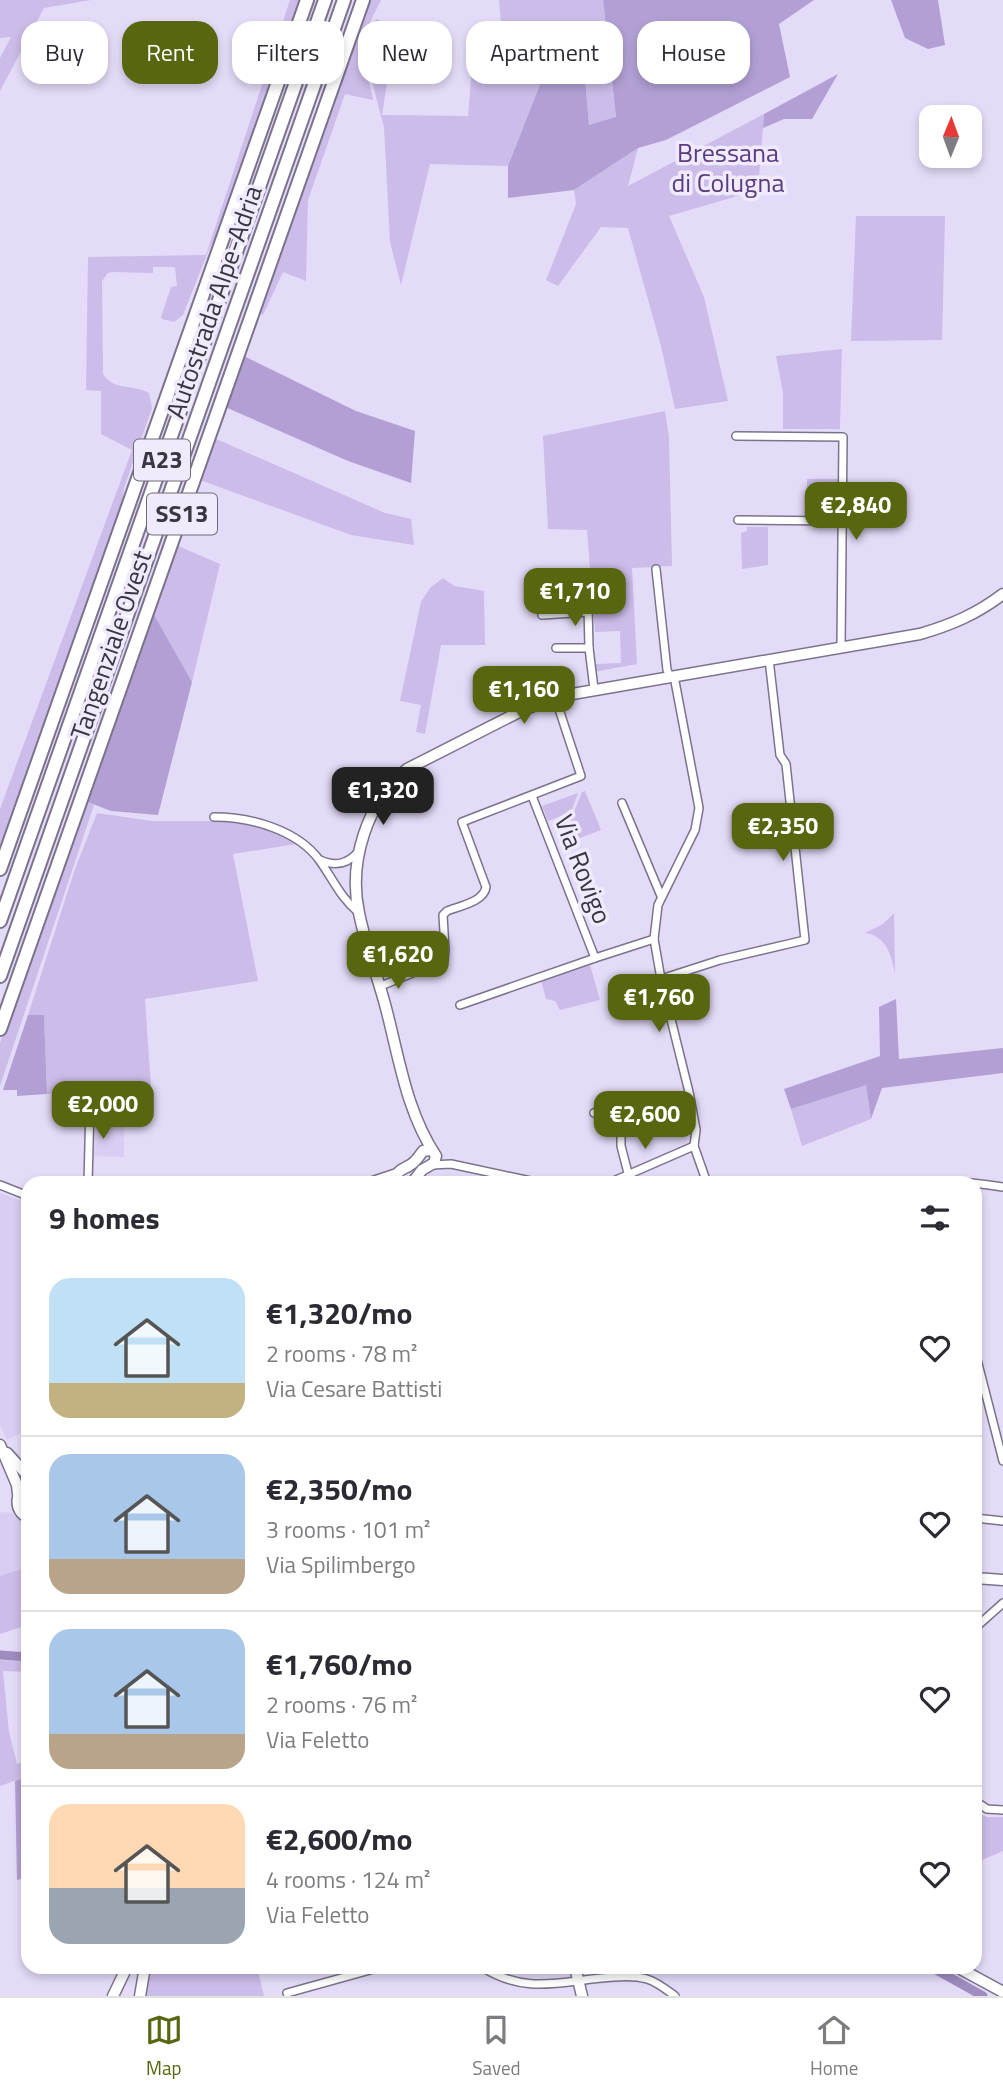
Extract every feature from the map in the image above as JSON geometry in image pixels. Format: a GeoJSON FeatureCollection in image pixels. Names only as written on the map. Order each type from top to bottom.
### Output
{"type":"FeatureCollection","features":[{"type":"Feature","properties":{"kind":"highway","name":"Tangenziale Ovest"},"geometry":{"type":"LineString","coordinates":[[0,869],[307,0]]}},
{"type":"Feature","properties":{"kind":"highway","name":"Autostrada Alpe-Adria"},"geometry":{"type":"LineString","coordinates":[[0,921],[324,0]]}},
{"type":"Feature","properties":{"kind":"highway","name":"Autostrada Alpe-Adria"},"geometry":{"type":"LineString","coordinates":[[0,975],[344,0]]}},
{"type":"Feature","properties":{"kind":"highway","name":"Tangenziale Ovest"},"geometry":{"type":"LineString","coordinates":[[0,1029],[363,0]]}},
{"type":"Feature","properties":{"kind":"street"},"geometry":{"type":"LineString","coordinates":[[736,436],[843,437],[841,647]]}},
{"type":"Feature","properties":{"kind":"street"},"geometry":{"type":"LineString","coordinates":[[738,520],[842,521]]}},
{"type":"Feature","properties":{"kind":"street"},"geometry":{"type":"LineString","coordinates":[[656,569],[666,658],[699,808],[695,830],[661,896],[654,923],[654,939],[689,1092],[695,1130],[694,1146],[705,1176]]}},
{"type":"Feature","properties":{"kind":"street"},"geometry":{"type":"LineString","coordinates":[[418,1176],[429,1156],[410,1101],[381,986],[359,913],[357,882],[361,848],[370,817],[393,780],[407,769],[519,712],[555,697],[920,634],[951,625],[978,612],[1003,594]]}},
{"type":"Feature","properties":{"kind":"street"},"geometry":{"type":"LineString","coordinates":[[542,615],[588,609],[594,689]]}},
{"type":"Feature","properties":{"kind":"street"},"geometry":{"type":"LineString","coordinates":[[555,648],[589,648]]}},
{"type":"Feature","properties":{"kind":"street"},"geometry":{"type":"LineString","coordinates":[[661,979],[720,960],[805,940],[786,764],[780,755],[769,659]]}},
{"type":"Feature","properties":{"kind":"street"},"geometry":{"type":"LineString","coordinates":[[381,986],[444,960],[446,950],[443,915],[485,894],[486,887],[462,822],[581,776],[555,697]]}},
{"type":"Feature","properties":{"kind":"street","name":"Via Rovigo"},"geometry":{"type":"LineString","coordinates":[[532,796],[595,958]]}},
{"type":"Feature","properties":{"kind":"street"},"geometry":{"type":"LineString","coordinates":[[622,803],[661,896]]}},
{"type":"Feature","properties":{"kind":"street"},"geometry":{"type":"LineString","coordinates":[[214,817],[234,817],[265,824],[289,836],[329,864],[348,862],[361,848]]}},
{"type":"Feature","properties":{"kind":"street"},"geometry":{"type":"LineString","coordinates":[[320,860],[344,900],[359,913]]}},
{"type":"Feature","properties":{"kind":"street","name":"Via Rovigo"},"geometry":{"type":"LineString","coordinates":[[460,1005],[654,939]]}},
{"type":"Feature","properties":{"kind":"street"},"geometry":{"type":"LineString","coordinates":[[88,1176],[90,1106],[96,1096],[105,1091]]}},
{"type":"Feature","properties":{"kind":"street"},"geometry":{"type":"LineString","coordinates":[[594,1113],[610,1107],[617,1108],[621,1115],[621,1146],[628,1173]]}},
{"type":"Feature","properties":{"kind":"street"},"geometry":{"type":"LineString","coordinates":[[622,1176],[694,1146]]}},
{"type":"Feature","properties":{"kind":"street"},"geometry":{"type":"LineString","coordinates":[[399,1176],[411,1164],[429,1156],[451,1164],[507,1176]]}},
{"type":"Feature","properties":{"kind":"street"},"geometry":{"type":"LineString","coordinates":[[982,1183],[1003,1186]]}},
{"type":"Feature","properties":{"kind":"street"},"geometry":{"type":"LineString","coordinates":[[0,1185],[21,1193]]}},
{"type":"Feature","properties":{"kind":"street"},"geometry":{"type":"LineString","coordinates":[[982,1379],[1003,1461]]}},
{"type":"Feature","properties":{"kind":"street"},"geometry":{"type":"LineString","coordinates":[[21,1468],[0,1445],[17,1485],[18,1508],[21,1511]]}},
{"type":"Feature","properties":{"kind":"street"},"geometry":{"type":"LineString","coordinates":[[982,1519],[1003,1521]]}},
{"type":"Feature","properties":{"kind":"street"},"geometry":{"type":"LineString","coordinates":[[982,1578],[1003,1580]]}},
{"type":"Feature","properties":{"kind":"street"},"geometry":{"type":"LineString","coordinates":[[982,1622],[1003,1603]]}},
{"type":"Feature","properties":{"kind":"street"},"geometry":{"type":"LineString","coordinates":[[982,1806],[987,1809],[1003,1810]]}},
{"type":"Feature","properties":{"kind":"street"},"geometry":{"type":"LineString","coordinates":[[113,1996],[124,1974]]}},
{"type":"Feature","properties":{"kind":"street"},"geometry":{"type":"LineString","coordinates":[[140,1996],[144,1974]]}},
{"type":"Feature","properties":{"kind":"street"},"geometry":{"type":"LineString","coordinates":[[287,1993],[356,1974]]}},
{"type":"Feature","properties":{"kind":"street"},"geometry":{"type":"LineString","coordinates":[[492,1974],[520,1986],[541,1987],[608,1977],[635,1977],[648,1979],[676,1996]]}},
{"type":"Feature","properties":{"kind":"street"},"geometry":{"type":"LineString","coordinates":[[577,1974],[582,1996]]}},
{"type":"Feature","properties":{"kind":"street"},"geometry":{"type":"LineString","coordinates":[[970,1974],[1003,1992]]}},
{"type":"Feature","properties":{"kind":"shaded area"},"geometry":{"type":"Polygon","coordinates":[[[603,0],[814,0],[779,24],[790,77],[666,140],[638,148],[574,190],[508,198],[508,166],[540,84],[586,84],[589,125],[616,117],[612,84],[623,84],[623,21],[605,21],[603,0]]]}},
{"type":"Feature","properties":{"kind":"shaded area"},"geometry":{"type":"Polygon","coordinates":[[[891,0],[938,0],[945,45],[928,49],[905,38],[891,0]]]}},
{"type":"Feature","properties":{"kind":"shaded area"},"geometry":{"type":"Polygon","coordinates":[[[838,74],[812,119],[784,119],[763,128],[764,114],[838,74]]]}},
{"type":"Feature","properties":{"kind":"shaded area"},"geometry":{"type":"Polygon","coordinates":[[[244,356],[356,411],[415,431],[411,483],[348,461],[225,407],[244,356]]]}},
{"type":"Feature","properties":{"kind":"shaded area"},"geometry":{"type":"Polygon","coordinates":[[[152,611],[192,682],[158,815],[111,811],[85,801],[152,611]]]}},
{"type":"Feature","properties":{"kind":"shaded area"},"geometry":{"type":"Polygon","coordinates":[[[896,999],[899,1059],[1003,1048],[1003,1073],[882,1088],[871,1119],[866,1085],[791,1109],[784,1089],[880,1056],[879,1007],[896,999]]]}},
{"type":"Feature","properties":{"kind":"shaded area"},"geometry":{"type":"Polygon","coordinates":[[[28,1015],[44,1015],[47,1094],[17,1096],[17,1090],[3,1090],[28,1015]]]}},
{"type":"Feature","properties":{"kind":"shaded area"},"geometry":{"type":"Polygon","coordinates":[[[124,1102],[124,1157],[94,1156],[96,1104],[124,1102]]]}},
{"type":"Feature","properties":{"kind":"shaded area"},"geometry":{"type":"Polygon","coordinates":[[[0,1193],[21,1200],[21,1433],[7,1440],[0,1425],[0,1193]]]}},
{"type":"Feature","properties":{"kind":"shaded area"},"geometry":{"type":"Polygon","coordinates":[[[0,1512],[13,1513],[21,1521],[21,1569],[0,1576],[0,1512]]]}},
{"type":"Feature","properties":{"kind":"shaded area"},"geometry":{"type":"Polygon","coordinates":[[[21,1779],[21,1879],[17,1880],[15,1781],[21,1779]]]}},
{"type":"Feature","properties":{"kind":"green space"},"geometry":{"type":"Polygon","coordinates":[[[0,0],[91,0],[44,8],[37,21],[21,21],[21,51],[0,91],[0,58],[11,37],[0,38],[0,0]]]}},
{"type":"Feature","properties":{"kind":"green space"},"geometry":{"type":"Polygon","coordinates":[[[290,0],[301,0],[294,21],[283,21],[290,0]]]}},
{"type":"Feature","properties":{"kind":"green space"},"geometry":{"type":"Polygon","coordinates":[[[369,0],[381,0],[370,21],[362,21],[369,0]]]}},
{"type":"Feature","properties":{"kind":"green space"},"geometry":{"type":"Polygon","coordinates":[[[499,0],[603,0],[605,21],[501,21],[499,0]]]}},
{"type":"Feature","properties":{"kind":"green space"},"geometry":{"type":"Polygon","coordinates":[[[358,31],[358,84],[370,84],[373,100],[345,94],[308,200],[306,281],[283,272],[263,315],[259,313],[339,84],[344,84],[344,71],[358,31]]]}},
{"type":"Feature","properties":{"kind":"green space"},"geometry":{"type":"Polygon","coordinates":[[[262,84],[272,84],[222,227],[210,247],[183,315],[174,322],[161,317],[171,287],[177,286],[175,267],[153,267],[153,273],[112,272],[102,281],[103,374],[112,383],[149,393],[152,408],[124,488],[122,506],[0,853],[0,809],[132,450],[101,434],[101,391],[86,390],[88,257],[206,255],[262,84]]]}},
{"type":"Feature","properties":{"kind":"green space"},"geometry":{"type":"Polygon","coordinates":[[[373,84],[387,84],[382,115],[468,116],[471,84],[540,84],[508,166],[430,164],[401,285],[390,242],[384,127],[373,84]]]}},
{"type":"Feature","properties":{"kind":"green space"},"geometry":{"type":"Polygon","coordinates":[[[586,84],[612,84],[616,118],[589,125],[586,84]]]}},
{"type":"Feature","properties":{"kind":"green space","name":"Bressana di Colugna"},"geometry":{"type":"Polygon","coordinates":[[[764,114],[758,190],[669,216],[704,297],[728,401],[675,409],[661,346],[628,228],[601,227],[558,286],[546,280],[576,204],[574,190],[638,148],[628,186],[764,114]]]}},
{"type":"Feature","properties":{"kind":"green space"},"geometry":{"type":"Polygon","coordinates":[[[856,216],[945,216],[942,340],[851,341],[856,216]]]}},
{"type":"Feature","properties":{"kind":"green space"},"geometry":{"type":"Polygon","coordinates":[[[842,349],[840,429],[783,429],[783,393],[776,356],[842,349]]]}},
{"type":"Feature","properties":{"kind":"green space"},"geometry":{"type":"Polygon","coordinates":[[[665,411],[669,437],[672,566],[632,568],[637,664],[594,672],[596,664],[621,663],[620,631],[595,632],[587,530],[548,529],[543,436],[665,411]]]}},
{"type":"Feature","properties":{"kind":"green space"},"geometry":{"type":"Polygon","coordinates":[[[214,438],[385,513],[411,519],[414,545],[351,535],[200,480],[214,438]]]}},
{"type":"Feature","properties":{"kind":"green space"},"geometry":{"type":"Polygon","coordinates":[[[807,479],[839,479],[838,517],[807,517],[807,479]]]}},
{"type":"Feature","properties":{"kind":"green space"},"geometry":{"type":"Polygon","coordinates":[[[747,527],[768,527],[768,565],[742,569],[741,533],[747,531],[747,527]]]}},
{"type":"Feature","properties":{"kind":"green space"},"geometry":{"type":"Polygon","coordinates":[[[176,545],[220,564],[192,682],[152,611],[176,545]]]}},
{"type":"Feature","properties":{"kind":"green space"},"geometry":{"type":"Polygon","coordinates":[[[443,578],[454,586],[484,591],[485,645],[441,645],[425,734],[416,732],[421,705],[400,701],[421,602],[430,588],[443,578]]]}},
{"type":"Feature","properties":{"kind":"green space"},"geometry":{"type":"Polygon","coordinates":[[[585,791],[601,830],[561,845],[582,792],[585,791]]]}},
{"type":"Feature","properties":{"kind":"green space"},"geometry":{"type":"Polygon","coordinates":[[[578,793],[571,812],[548,821],[542,806],[578,793]]]}},
{"type":"Feature","properties":{"kind":"green space"},"geometry":{"type":"Polygon","coordinates":[[[85,801],[94,805],[0,1086],[0,1043],[85,801]]]}},
{"type":"Feature","properties":{"kind":"green space"},"geometry":{"type":"Polygon","coordinates":[[[97,813],[152,821],[249,824],[277,832],[296,844],[233,854],[258,981],[145,999],[152,1101],[85,1104],[90,1093],[47,1094],[44,1016],[28,1015],[75,869],[97,813]]]}},
{"type":"Feature","properties":{"kind":"green space"},"geometry":{"type":"Polygon","coordinates":[[[894,913],[895,973],[887,947],[878,938],[865,933],[883,924],[894,913]]]}},
{"type":"Feature","properties":{"kind":"green space"},"geometry":{"type":"Polygon","coordinates":[[[590,965],[600,1000],[560,1010],[555,1001],[546,999],[541,980],[590,965]]]}},
{"type":"Feature","properties":{"kind":"green space"},"geometry":{"type":"Polygon","coordinates":[[[866,1084],[871,1119],[802,1146],[791,1109],[866,1084]]]}},
{"type":"Feature","properties":{"kind":"green space"},"geometry":{"type":"Polygon","coordinates":[[[21,1569],[21,1627],[0,1634],[0,1576],[21,1569]]]}},
{"type":"Feature","properties":{"kind":"green space"},"geometry":{"type":"Polygon","coordinates":[[[0,1660],[21,1661],[21,1672],[3,1671],[9,1732],[17,1764],[21,1763],[21,1778],[0,1786],[0,1660]]]}},
{"type":"Feature","properties":{"kind":"green space"},"geometry":{"type":"Polygon","coordinates":[[[982,1815],[1003,1817],[1003,1851],[982,1860],[982,1815]]]}},
{"type":"Feature","properties":{"kind":"green space"},"geometry":{"type":"Polygon","coordinates":[[[150,1974],[259,1974],[264,1996],[145,1996],[150,1974]]]}},
{"type":"Feature","properties":{"kind":"waterway"},"geometry":{"type":"LineString","coordinates":[[0,1655],[21,1656]]}},
{"type":"Feature","properties":{"kind":"waterway"},"geometry":{"type":"LineString","coordinates":[[944,1974],[983,1996]]}}]}
